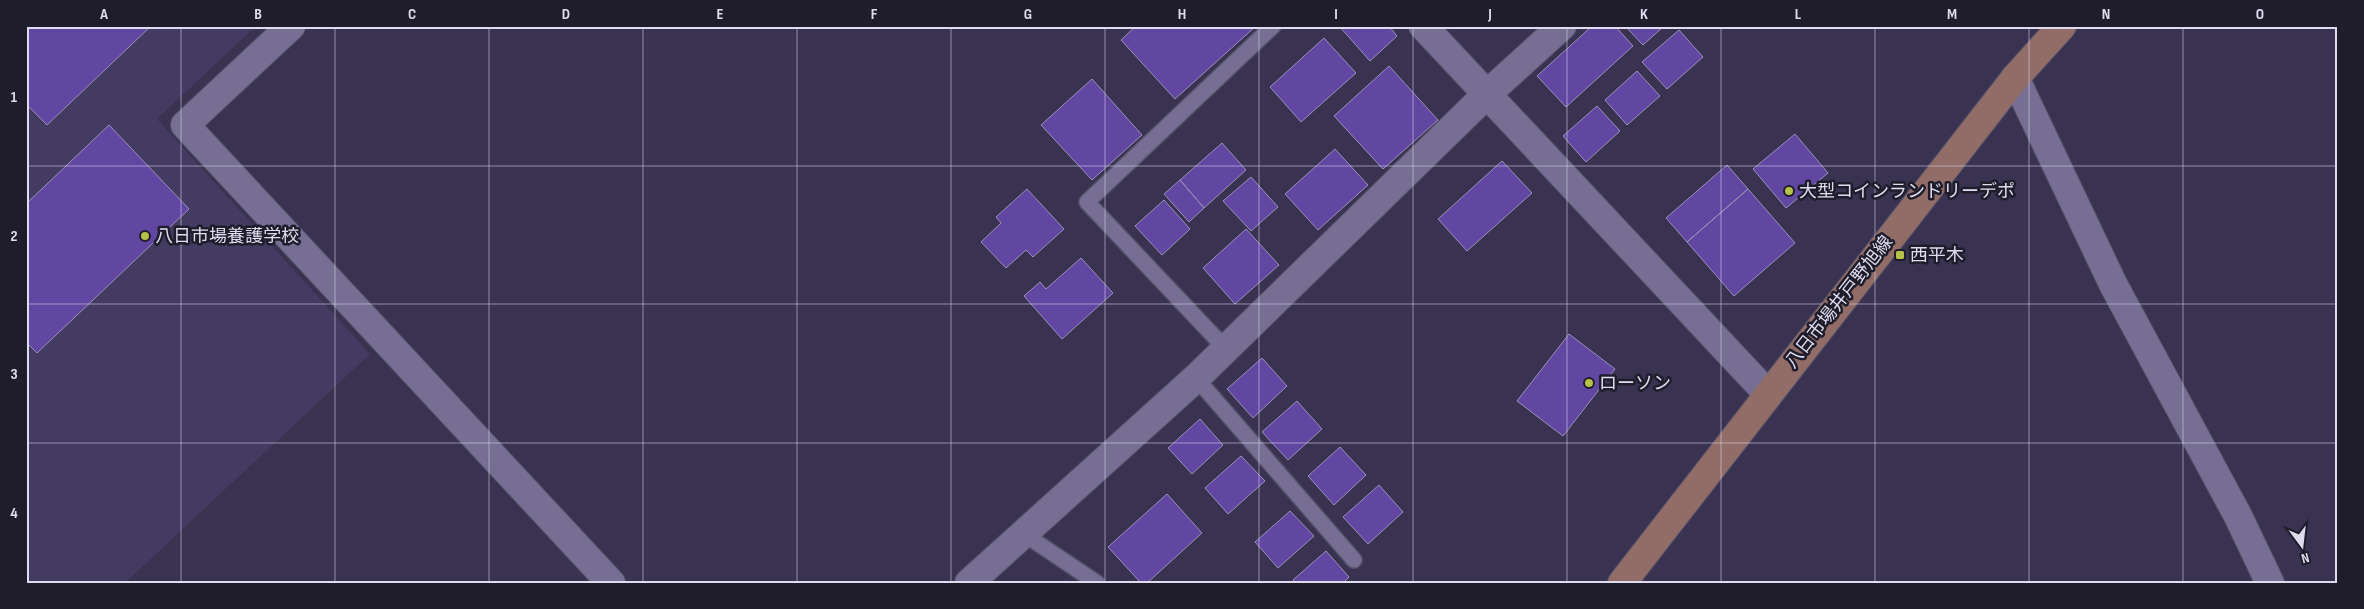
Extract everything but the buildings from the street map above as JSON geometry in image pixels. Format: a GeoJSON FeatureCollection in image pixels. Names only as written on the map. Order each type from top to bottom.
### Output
{"type":"FeatureCollection","features":[{"type":"Feature","properties":{"kind":"main road","name":"八日市場井戸野旭線"},"geometry":{"type":"LineString","coordinates":[[1622,583],[2015,78],[2062,26]]}},
{"type":"Feature","properties":{"kind":"street"},"geometry":{"type":"LineString","coordinates":[[291,26],[185,125],[611,583]]}},
{"type":"Feature","properties":{"kind":"street"},"geometry":{"type":"LineString","coordinates":[[1423,26],[1768,394]]}},
{"type":"Feature","properties":{"kind":"street"},"geometry":{"type":"LineString","coordinates":[[969,583],[1196,378],[1486,95],[1562,26]]}},
{"type":"Feature","properties":{"kind":"street"},"geometry":{"type":"LineString","coordinates":[[2015,78],[2113,284],[2238,516],[2270,583]]}},
{"type":"Feature","properties":{"kind":"lane"},"geometry":{"type":"LineString","coordinates":[[1226,349],[1087,202],[1273,26]]}},
{"type":"Feature","properties":{"kind":"lane"},"geometry":{"type":"LineString","coordinates":[[1196,378],[1354,560]]}},
{"type":"Feature","properties":{"kind":"lane"},"geometry":{"type":"LineString","coordinates":[[1024,534],[1097,583]]}},
{"type":"Feature","properties":{"kind":"shaded area","name":"八日市場養護学校"},"geometry":{"type":"Polygon","coordinates":[[[26,26],[256,26],[157,119],[370,354],[125,583],[26,583],[26,26]]]}},
{"type":"Feature","properties":{"kind":"place","name":"大型コインランドリーデポ"},"geometry":{"type":"Point","coordinates":[1789,191]}},
{"type":"Feature","properties":{"kind":"place","name":"八日市場養護学校"},"geometry":{"type":"Point","coordinates":[145,236]}},
{"type":"Feature","properties":{"kind":"place","name":"西平木"},"geometry":{"type":"Point","coordinates":[1900,255]}},
{"type":"Feature","properties":{"kind":"place","name":"ローソン"},"geometry":{"type":"Point","coordinates":[1589,383]}}]}
